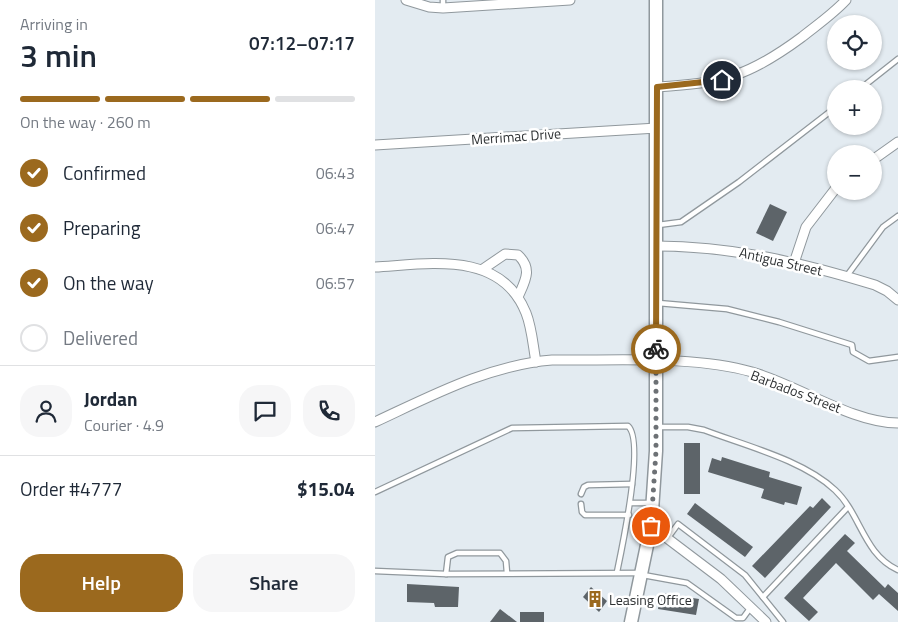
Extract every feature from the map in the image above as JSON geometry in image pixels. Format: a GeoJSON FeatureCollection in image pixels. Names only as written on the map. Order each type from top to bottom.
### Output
{"type":"FeatureCollection","features":[{"type":"Feature","properties":{"kind":"street"},"geometry":{"type":"LineString","coordinates":[[405,0],[420,5],[569,0]]}},
{"type":"Feature","properties":{"kind":"street"},"geometry":{"type":"LineString","coordinates":[[631,622],[651,526],[653,503],[657,303],[657,0]]}},
{"type":"Feature","properties":{"kind":"street"},"geometry":{"type":"LineString","coordinates":[[657,87],[697,85],[744,73],[770,60],[846,0]]}},
{"type":"Feature","properties":{"kind":"street","name":"Merrimac Drive"},"geometry":{"type":"LineString","coordinates":[[375,146],[657,128]]}},
{"type":"Feature","properties":{"kind":"street"},"geometry":{"type":"LineString","coordinates":[[882,153],[898,142]]}},
{"type":"Feature","properties":{"kind":"street"},"geometry":{"type":"LineString","coordinates":[[794,263],[806,228],[827,200]]}},
{"type":"Feature","properties":{"kind":"street","name":"Antigua Street"},"geometry":{"type":"LineString","coordinates":[[657,246],[725,249],[794,263],[875,285],[887,291],[898,300]]}},
{"type":"Feature","properties":{"kind":"street"},"geometry":{"type":"LineString","coordinates":[[483,269],[505,254],[518,255],[526,262],[528,274],[518,297]]}},
{"type":"Feature","properties":{"kind":"street"},"geometry":{"type":"LineString","coordinates":[[375,267],[449,264],[483,269],[501,279],[518,297],[529,324],[535,362]]}},
{"type":"Feature","properties":{"kind":"street","name":"Barbados Street"},"geometry":{"type":"LineString","coordinates":[[375,422],[441,391],[495,370],[535,362],[656,362],[709,364],[752,372],[873,420],[898,423]]}},
{"type":"Feature","properties":{"kind":"street"},"geometry":{"type":"LineString","coordinates":[[651,526],[721,579],[766,622]]}},
{"type":"Feature","properties":{"kind":"lane"},"geometry":{"type":"LineString","coordinates":[[871,80],[898,59]]}},
{"type":"Feature","properties":{"kind":"lane"},"geometry":{"type":"LineString","coordinates":[[657,226],[681,222],[739,182],[827,114]]}},
{"type":"Feature","properties":{"kind":"lane"},"geometry":{"type":"LineString","coordinates":[[846,277],[883,227],[898,216]]}},
{"type":"Feature","properties":{"kind":"lane"},"geometry":{"type":"LineString","coordinates":[[657,303],[727,309],[779,322],[852,345],[853,352],[869,361],[898,357]]}},
{"type":"Feature","properties":{"kind":"lane"},"geometry":{"type":"LineString","coordinates":[[375,492],[512,428],[527,426],[628,426],[632,432],[633,441],[631,503],[617,572]]}},
{"type":"Feature","properties":{"kind":"lane"},"geometry":{"type":"LineString","coordinates":[[656,427],[688,427],[704,430],[801,467],[828,484],[844,499],[875,554],[898,570]]}},
{"type":"Feature","properties":{"kind":"lane"},"geometry":{"type":"LineString","coordinates":[[581,494],[584,487],[588,485],[632,484]]}},
{"type":"Feature","properties":{"kind":"lane"},"geometry":{"type":"LineString","coordinates":[[631,503],[653,503]]}},
{"type":"Feature","properties":{"kind":"lane"},"geometry":{"type":"LineString","coordinates":[[581,504],[582,512],[585,515],[629,515]]}},
{"type":"Feature","properties":{"kind":"lane"},"geometry":{"type":"LineString","coordinates":[[763,597],[848,507]]}},
{"type":"Feature","properties":{"kind":"lane"},"geometry":{"type":"LineString","coordinates":[[667,539],[678,524],[745,575],[783,622]]}},
{"type":"Feature","properties":{"kind":"lane"},"geometry":{"type":"LineString","coordinates":[[446,574],[448,557],[457,553],[500,553],[506,561],[507,573]]}},
{"type":"Feature","properties":{"kind":"lane"},"geometry":{"type":"LineString","coordinates":[[375,571],[446,574],[617,572],[642,574],[687,583],[736,618],[743,618],[751,607]]}},
{"type":"Feature","properties":{"kind":"building"},"geometry":{"type":"Polygon","coordinates":[[[770,204],[787,212],[773,241],[756,233],[770,204]]]}},
{"type":"Feature","properties":{"kind":"building"},"geometry":{"type":"Polygon","coordinates":[[[684,443],[700,443],[700,494],[684,494],[684,443]]]}},
{"type":"Feature","properties":{"kind":"building"},"geometry":{"type":"Polygon","coordinates":[[[722,457],[770,472],[769,477],[802,487],[797,505],[785,502],[784,505],[761,498],[764,489],[708,472],[712,458],[721,461],[722,457]]]}},
{"type":"Feature","properties":{"kind":"building"},"geometry":{"type":"Polygon","coordinates":[[[822,498],[831,507],[765,578],[752,566],[810,506],[813,508],[822,498]]]}},
{"type":"Feature","properties":{"kind":"building"},"geometry":{"type":"Polygon","coordinates":[[[695,503],[753,547],[745,557],[687,514],[695,503]]]}},
{"type":"Feature","properties":{"kind":"building"},"geometry":{"type":"Polygon","coordinates":[[[845,534],[855,543],[847,551],[885,588],[888,584],[898,593],[898,611],[879,594],[873,600],[836,563],[803,598],[818,612],[809,621],[784,598],[845,534]]]}},
{"type":"Feature","properties":{"kind":"building"},"geometry":{"type":"Polygon","coordinates":[[[407,584],[459,587],[458,607],[435,607],[434,603],[407,602],[407,584]]]}},
{"type":"Feature","properties":{"kind":"building","name":"Leasing Office"},"geometry":{"type":"Polygon","coordinates":[[[591,587],[607,601],[599,612],[583,597],[591,587]]]}},
{"type":"Feature","properties":{"kind":"building"},"geometry":{"type":"Polygon","coordinates":[[[661,593],[699,599],[696,615],[658,609],[661,593]]]}},
{"type":"Feature","properties":{"kind":"building"},"geometry":{"type":"Polygon","coordinates":[[[500,609],[517,622],[490,622],[500,609]]]}},
{"type":"Feature","properties":{"kind":"building"},"geometry":{"type":"Polygon","coordinates":[[[520,612],[544,612],[544,622],[520,622],[520,612]]]}},
{"type":"Feature","properties":{"kind":"way so far"},"geometry":{"type":"LineString","coordinates":[[651,526],[656,451],[656,349]]}},
{"type":"Feature","properties":{"kind":"place","name":"Leasing Office"},"geometry":{"type":"Point","coordinates":[595,599]}},
{"type":"Feature","properties":{"kind":"route"},"geometry":{"type":"LineString","coordinates":[[656,349],[657,87],[697,85],[722,80]]}}]}
